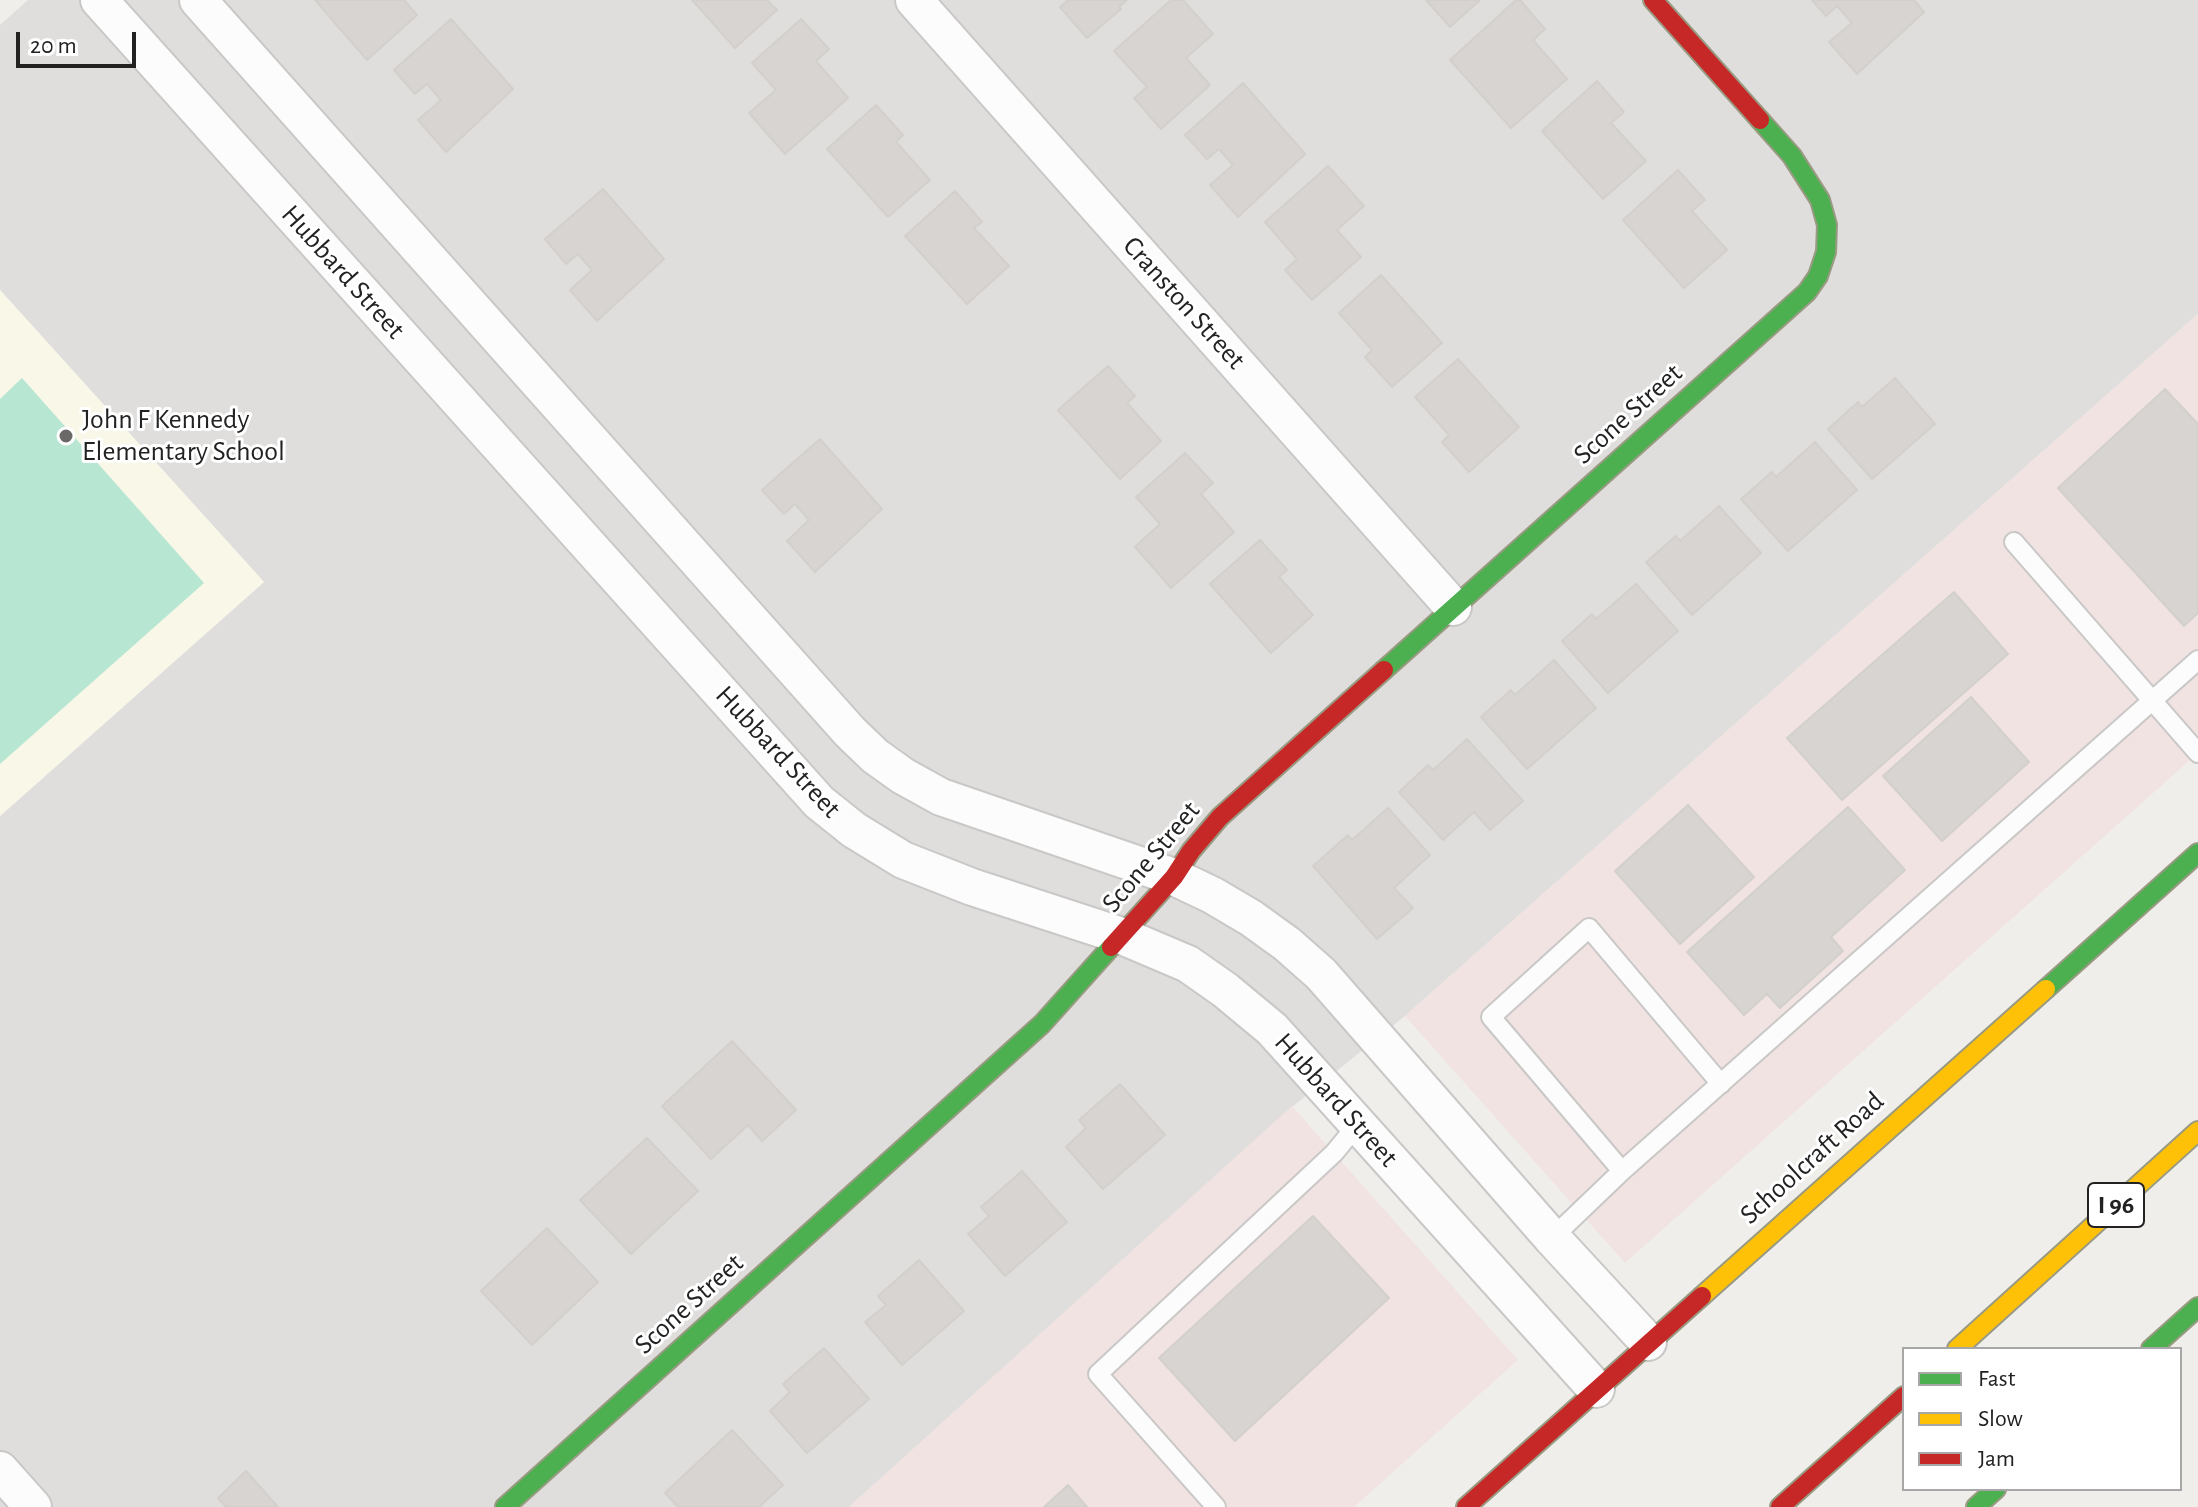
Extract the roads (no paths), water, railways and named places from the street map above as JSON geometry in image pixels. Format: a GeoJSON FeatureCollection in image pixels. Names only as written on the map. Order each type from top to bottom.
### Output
{"type":"FeatureCollection","features":[{"type":"Feature","properties":{"kind":"main road","name":"Scone Street"},"geometry":{"type":"LineString","coordinates":[[505,1507],[1042,1024],[1174,877],[1220,817],[1807,292],[1818,276],[1826,252],[1827,225],[1820,200],[1792,156],[1653,0]]}},
{"type":"Feature","properties":{"kind":"main road","name":"Schoolcraft Road"},"geometry":{"type":"LineString","coordinates":[[1466,1507],[2198,853]]}},
{"type":"Feature","properties":{"kind":"main road","name":"I 96"},"geometry":{"type":"LineString","coordinates":[[1959,1347],[2198,1131]]}},
{"type":"Feature","properties":{"kind":"main road"},"geometry":{"type":"LineString","coordinates":[[2153,1347],[2198,1307]]}},
{"type":"Feature","properties":{"kind":"main road"},"geometry":{"type":"LineString","coordinates":[[1780,1507],[1902,1398]]}},
{"type":"Feature","properties":{"kind":"main road"},"geometry":{"type":"LineString","coordinates":[[1976,1507],[1994,1491]]}},
{"type":"Feature","properties":{"kind":"street","name":"Hubbard Street"},"geometry":{"type":"LineString","coordinates":[[99,0],[819,802],[854,830],[903,860],[972,887],[1122,936],[1188,964],[1225,990],[1272,1029],[1596,1389]]}},
{"type":"Feature","properties":{"kind":"street"},"geometry":{"type":"LineString","coordinates":[[198,0],[850,732],[875,756],[941,797],[1174,877],[1251,918],[1287,944],[1321,974],[1552,1238],[1648,1342]]}},
{"type":"Feature","properties":{"kind":"street","name":"Cranston Street"},"geometry":{"type":"LineString","coordinates":[[914,0],[1453,607]]}},
{"type":"Feature","properties":{"kind":"street"},"geometry":{"type":"LineString","coordinates":[[0,1470],[33,1507]]}},
{"type":"Feature","properties":{"kind":"lane"},"geometry":{"type":"LineString","coordinates":[[2014,542],[2198,753]]}},
{"type":"Feature","properties":{"kind":"lane"},"geometry":{"type":"LineString","coordinates":[[1552,1238],[1622,1171],[2198,660]]}},
{"type":"Feature","properties":{"kind":"lane"},"geometry":{"type":"LineString","coordinates":[[1622,1171],[1491,1017],[1589,928],[1721,1084]]}},
{"type":"Feature","properties":{"kind":"lane"},"geometry":{"type":"LineString","coordinates":[[1216,1507],[1098,1374],[1334,1153],[1358,1124]]}},
{"type":"Feature","properties":{"kind":"place","name":"John F Kennedy Elementary School"},"geometry":{"type":"Point","coordinates":[66,436]}}]}
